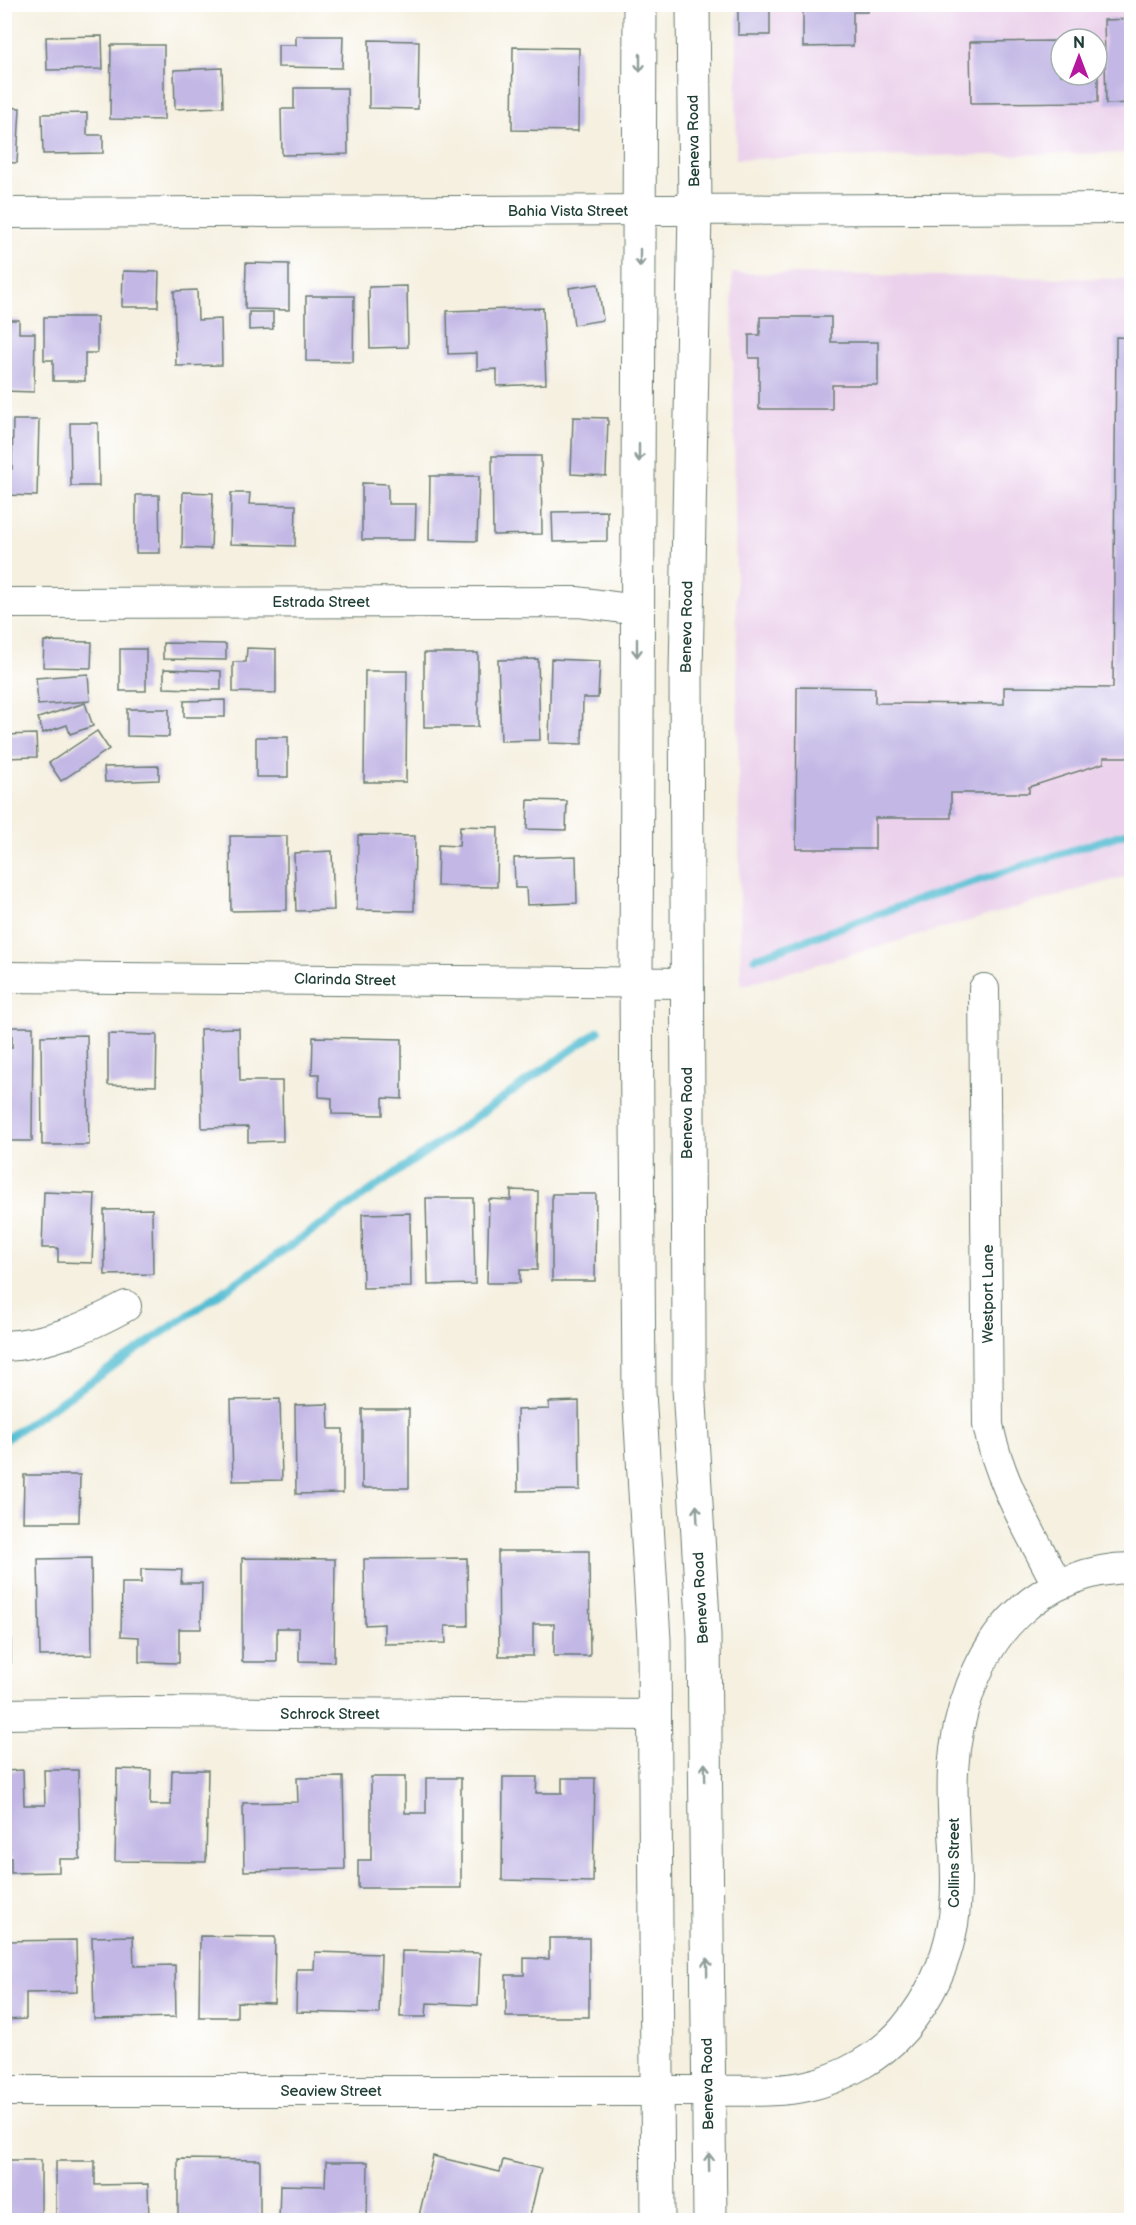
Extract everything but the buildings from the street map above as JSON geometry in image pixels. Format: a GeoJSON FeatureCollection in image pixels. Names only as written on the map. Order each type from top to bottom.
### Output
{"type":"FeatureCollection","features":[{"type":"Feature","properties":{"kind":"main road"},"geometry":{"type":"LineString","coordinates":[[640,4],[641,211],[636,983],[639,1392],[654,1640],[657,2220]]}},
{"type":"Feature","properties":{"kind":"main road","name":"Beneva Road"},"geometry":{"type":"LineString","coordinates":[[693,4],[695,210],[686,618],[689,1388],[704,1635],[710,2220]]}},
{"type":"Feature","properties":{"kind":"main road"},"geometry":{"type":"LineString","coordinates":[[655,1715],[705,1716]]}},
{"type":"Feature","properties":{"kind":"street","name":"Bahia Vista Street"},"geometry":{"type":"LineString","coordinates":[[4,213],[1131,208]]}},
{"type":"Feature","properties":{"kind":"street","name":"Estrada Street"},"geometry":{"type":"LineString","coordinates":[[4,603],[578,602],[637,610]]}},
{"type":"Feature","properties":{"kind":"street","name":"Clarinda Street"},"geometry":{"type":"LineString","coordinates":[[4,977],[686,983]]}},
{"type":"Feature","properties":{"kind":"street","name":"Westport Lane"},"geometry":{"type":"LineString","coordinates":[[984,989],[988,1425],[1001,1472],[1057,1584]]}},
{"type":"Feature","properties":{"kind":"street"},"geometry":{"type":"LineString","coordinates":[[4,1346],[63,1336],[90,1326],[126,1306]]}},
{"type":"Feature","properties":{"kind":"street","name":"Collins Street"},"geometry":{"type":"LineString","coordinates":[[658,2092],[788,2089],[824,2081],[851,2070],[880,2052],[898,2036],[928,1997],[948,1947],[953,1922],[956,1880],[953,1770],[959,1729],[968,1694],[987,1653],[1009,1622],[1031,1601],[1057,1584],[1102,1571],[1131,1568]]}},
{"type":"Feature","properties":{"kind":"street","name":"Schrock Street"},"geometry":{"type":"LineString","coordinates":[[4,1714],[134,1712],[655,1715]]}},
{"type":"Feature","properties":{"kind":"street","name":"Seaview Street"},"geometry":{"type":"LineString","coordinates":[[4,2091],[658,2092]]}},
{"type":"Feature","properties":{"kind":"shaded area"},"geometry":{"type":"Polygon","coordinates":[[[737,5],[1131,5],[1131,153],[736,159],[737,5]]]}},
{"type":"Feature","properties":{"kind":"shaded area"},"geometry":{"type":"Polygon","coordinates":[[[732,273],[1131,279],[1131,875],[741,986],[732,273]]]}},
{"type":"Feature","properties":{"kind":"waterway"},"geometry":{"type":"LineString","coordinates":[[755,958],[926,897],[1132,831]]}},
{"type":"Feature","properties":{"kind":"waterway"},"geometry":{"type":"LineString","coordinates":[[4,1440],[327,1221],[599,1031]]}}]}
